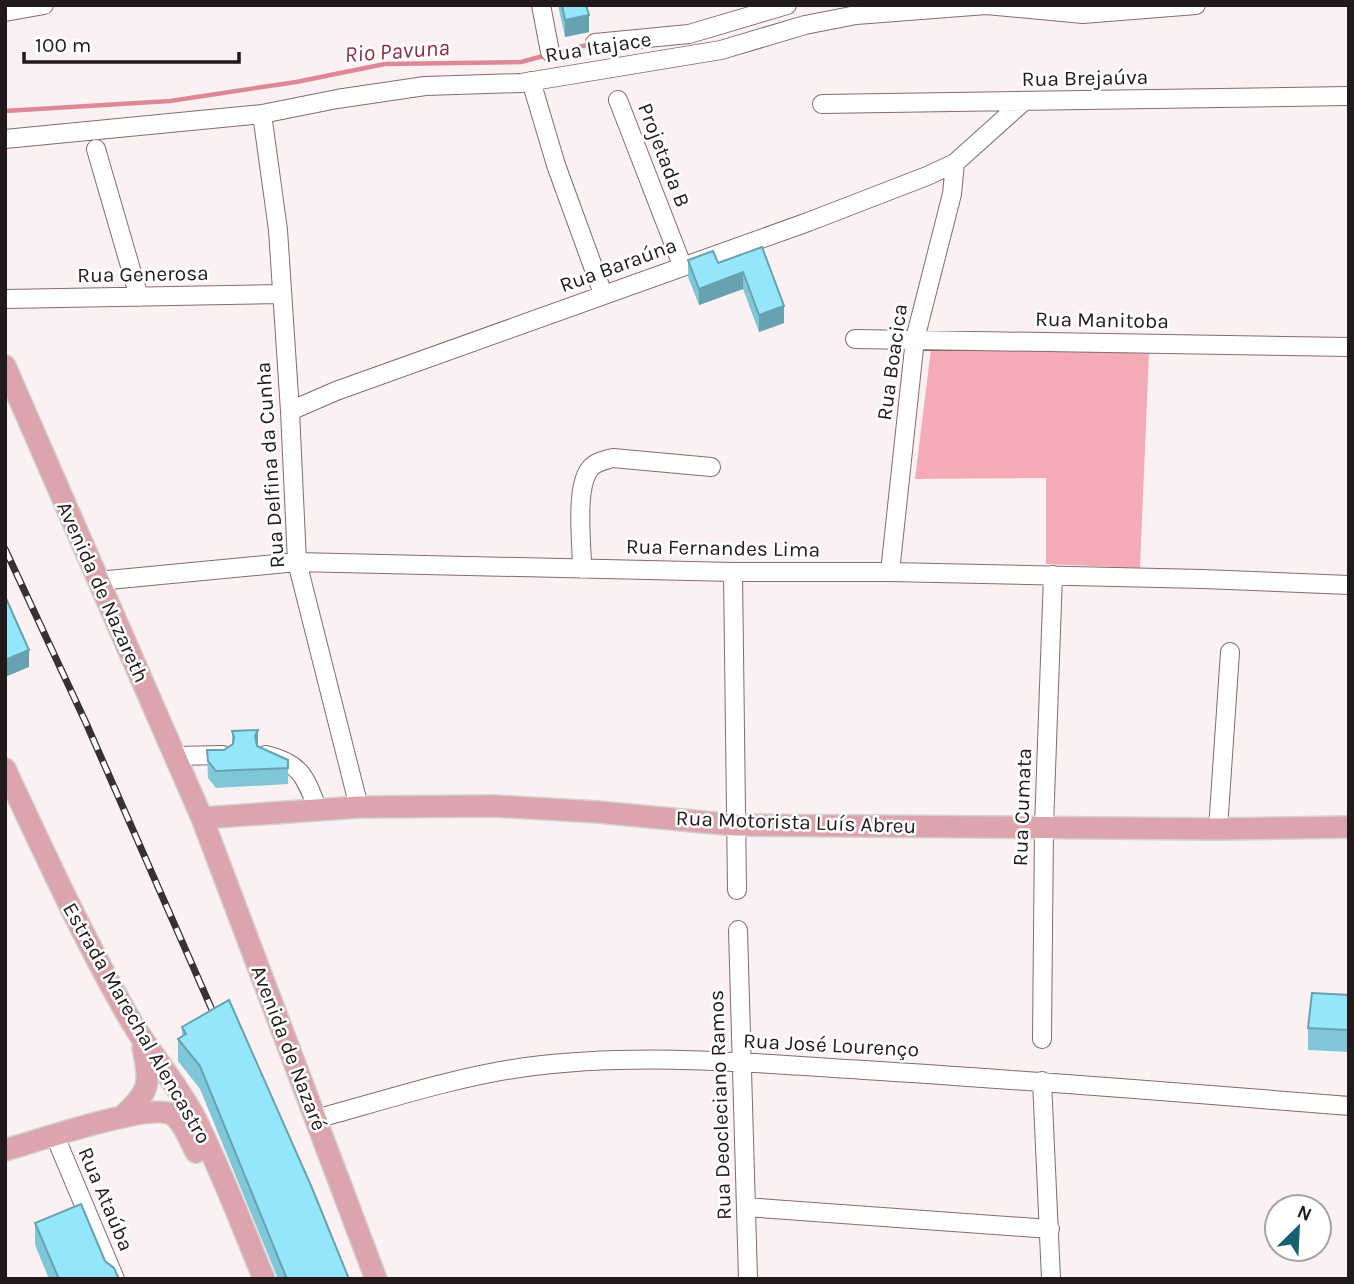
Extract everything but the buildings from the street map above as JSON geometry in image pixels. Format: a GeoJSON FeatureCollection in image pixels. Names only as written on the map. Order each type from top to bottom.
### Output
{"type":"FeatureCollection","features":[{"type":"Feature","properties":{"kind":"main road","name":"Avenida de Nazareth"},"geometry":{"type":"LineString","coordinates":[[5,366],[202,818]]}},
{"type":"Feature","properties":{"kind":"main road","name":"Estrada Marechal Alencastro"},"geometry":{"type":"LineString","coordinates":[[5,769],[82,931],[142,1040],[180,1093],[196,1121],[264,1279]]}},
{"type":"Feature","properties":{"kind":"main road","name":"Rua Motorista Luís Abreu"},"geometry":{"type":"LineString","coordinates":[[202,818],[359,807],[494,806],[598,812],[735,825],[1218,829],[1349,827]]}},
{"type":"Feature","properties":{"kind":"main road","name":"Avenida de Nazaré"},"geometry":{"type":"LineString","coordinates":[[202,818],[376,1279]]}},
{"type":"Feature","properties":{"kind":"main road"},"geometry":{"type":"LineString","coordinates":[[122,1116],[141,1096],[149,1080],[142,1040]]}},
{"type":"Feature","properties":{"kind":"main road","name":"Estrada Marechal Alencastro"},"geometry":{"type":"LineString","coordinates":[[5,1150],[122,1116],[162,1112],[174,1116],[210,1181],[252,1279]]}},
{"type":"Feature","properties":{"kind":"street"},"geometry":{"type":"LineString","coordinates":[[5,12],[43,5]]}},
{"type":"Feature","properties":{"kind":"street"},"geometry":{"type":"LineString","coordinates":[[541,5],[550,52]]}},
{"type":"Feature","properties":{"kind":"street","name":"Rua Itajace"},"geometry":{"type":"LineString","coordinates":[[595,43],[689,34],[787,5]]}},
{"type":"Feature","properties":{"kind":"street","name":"Rua Itajace"},"geometry":{"type":"LineString","coordinates":[[5,139],[262,114],[425,86],[531,81],[721,50],[805,25],[856,15],[986,5],[1083,14],[1196,5]]}},
{"type":"Feature","properties":{"kind":"street"},"geometry":{"type":"LineString","coordinates":[[531,81],[555,165],[603,294]]}},
{"type":"Feature","properties":{"kind":"street","name":"Rua Brejaúva"},"geometry":{"type":"LineString","coordinates":[[822,104],[1349,96]]}},
{"type":"Feature","properties":{"kind":"street","name":"Projetada B"},"geometry":{"type":"LineString","coordinates":[[618,100],[682,265]]}},
{"type":"Feature","properties":{"kind":"street","name":"Rua Baraúna"},"geometry":{"type":"LineString","coordinates":[[290,411],[336,391],[808,222],[927,176],[955,163],[1023,102]]}},
{"type":"Feature","properties":{"kind":"street","name":"Rua Delfina da Cunha"},"geometry":{"type":"LineString","coordinates":[[262,114],[278,230],[297,562],[359,807]]}},
{"type":"Feature","properties":{"kind":"street"},"geometry":{"type":"LineString","coordinates":[[96,149],[139,297]]}},
{"type":"Feature","properties":{"kind":"street","name":"Rua Boacica"},"geometry":{"type":"LineString","coordinates":[[890,572],[915,339],[952,194],[955,163]]}},
{"type":"Feature","properties":{"kind":"street","name":"Rua Generosa"},"geometry":{"type":"LineString","coordinates":[[5,299],[281,294]]}},
{"type":"Feature","properties":{"kind":"street","name":"Rua Manitoba"},"geometry":{"type":"LineString","coordinates":[[855,339],[1349,347]]}},
{"type":"Feature","properties":{"kind":"street"},"geometry":{"type":"LineString","coordinates":[[582,569],[582,494],[585,477],[597,462],[613,458],[711,467]]}},
{"type":"Feature","properties":{"kind":"street","name":"Rua Fernandes Lima"},"geometry":{"type":"LineString","coordinates":[[98,582],[297,562],[733,572],[1053,575],[1349,585]]}},
{"type":"Feature","properties":{"kind":"street"},"geometry":{"type":"LineString","coordinates":[[733,572],[737,890]]}},
{"type":"Feature","properties":{"kind":"street","name":"Rua Cumata"},"geometry":{"type":"LineString","coordinates":[[1042,1039],[1044,827],[1053,575]]}},
{"type":"Feature","properties":{"kind":"street"},"geometry":{"type":"LineString","coordinates":[[1218,829],[1230,652]]}},
{"type":"Feature","properties":{"kind":"street"},"geometry":{"type":"LineString","coordinates":[[175,756],[223,755]]}},
{"type":"Feature","properties":{"kind":"street"},"geometry":{"type":"LineString","coordinates":[[266,755],[292,764],[305,775],[318,810]]}},
{"type":"Feature","properties":{"kind":"street","name":"Rua Deocleciano Ramos"},"geometry":{"type":"LineString","coordinates":[[738,929],[748,1279]]}},
{"type":"Feature","properties":{"kind":"street","name":"Rua José Lourenço"},"geometry":{"type":"LineString","coordinates":[[316,1119],[462,1079],[526,1067],[605,1060],[741,1062],[1042,1081],[1349,1106]]}},
{"type":"Feature","properties":{"kind":"street"},"geometry":{"type":"LineString","coordinates":[[1042,1081],[1051,1279]]}},
{"type":"Feature","properties":{"kind":"street","name":"Rua Ataúba"},"geometry":{"type":"LineString","coordinates":[[55,1136],[115,1279]]}},
{"type":"Feature","properties":{"kind":"street"},"geometry":{"type":"LineString","coordinates":[[746,1207],[1050,1229]]}},
{"type":"Feature","properties":{"kind":"shaded area"},"geometry":{"type":"Polygon","coordinates":[[[931,349],[1149,352],[1140,568],[1046,564],[1046,478],[915,479],[931,349]]]}},
{"type":"Feature","properties":{"kind":"waterway","name":"Rio Pavuna"},"geometry":{"type":"LineString","coordinates":[[555,53],[591,44]]}},
{"type":"Feature","properties":{"kind":"waterway","name":"Rio Pavuna"},"geometry":{"type":"LineString","coordinates":[[5,111],[170,101],[296,82],[385,64],[521,62],[547,55]]}},
{"type":"Feature","properties":{"kind":"railway"},"geometry":{"type":"LineString","coordinates":[[5,549],[86,723],[220,1028]]}}]}
